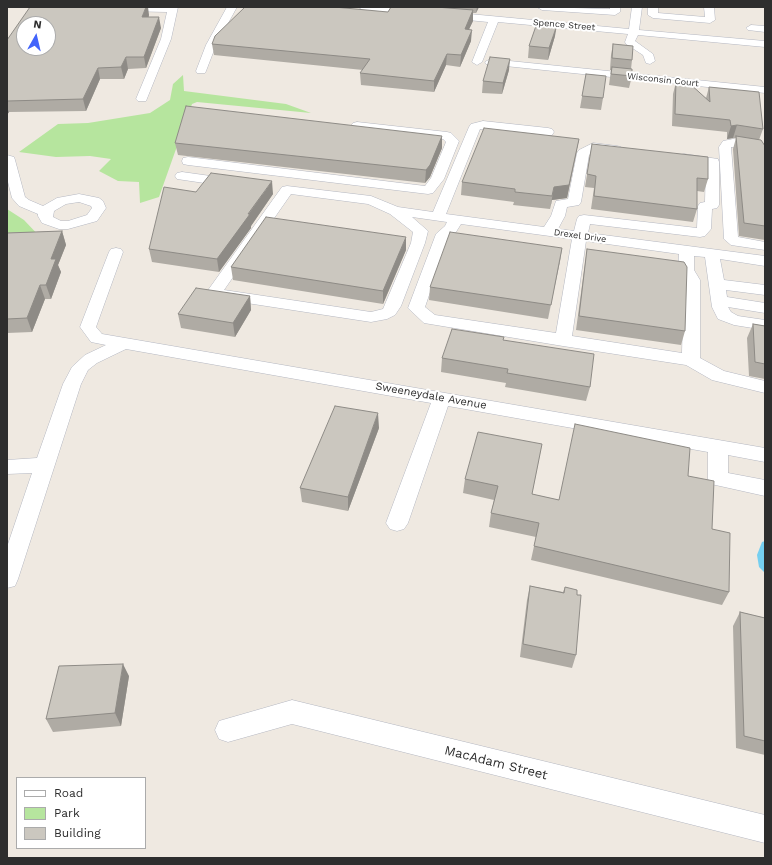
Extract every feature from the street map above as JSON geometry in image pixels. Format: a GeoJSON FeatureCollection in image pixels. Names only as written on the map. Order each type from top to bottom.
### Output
{"type":"FeatureCollection","features":[{"type":"Feature","properties":{"kind":"street"},"geometry":{"type":"LineString","coordinates":[[201,71],[211,45],[232,7]]}},
{"type":"Feature","properties":{"kind":"street"},"geometry":{"type":"LineString","coordinates":[[477,62],[492,19],[494,7]]}},
{"type":"Feature","properties":{"kind":"street"},"geometry":{"type":"LineString","coordinates":[[542,7],[583,8],[615,12],[616,7]]}},
{"type":"Feature","properties":{"kind":"street"},"geometry":{"type":"LineString","coordinates":[[637,7],[634,32],[630,42],[648,54],[650,61]]}},
{"type":"Feature","properties":{"kind":"street"},"geometry":{"type":"LineString","coordinates":[[653,7],[653,15],[710,20],[709,7]]}},
{"type":"Feature","properties":{"kind":"street"},"geometry":{"type":"LineString","coordinates":[[677,7],[677,18]]}},
{"type":"Feature","properties":{"kind":"street"},"geometry":{"type":"LineString","coordinates":[[112,8],[173,8],[166,39],[142,99]]}},
{"type":"Feature","properties":{"kind":"street"},"geometry":{"type":"LineString","coordinates":[[364,9],[426,13]]}},
{"type":"Feature","properties":{"kind":"street","name":"Spence Street"},"geometry":{"type":"LineString","coordinates":[[441,14],[492,19],[515,17],[634,32],[765,44]]}},
{"type":"Feature","properties":{"kind":"street"},"geometry":{"type":"LineString","coordinates":[[751,28],[765,29]]}},
{"type":"Feature","properties":{"kind":"street","name":"Wisconsin Court"},"geometry":{"type":"LineString","coordinates":[[490,62],[765,90]]}},
{"type":"Feature","properties":{"kind":"street"},"geometry":{"type":"LineString","coordinates":[[345,124],[447,136],[453,141],[437,179],[428,190],[415,203],[395,211]]}},
{"type":"Feature","properties":{"kind":"street"},"geometry":{"type":"LineString","coordinates":[[438,217],[475,127],[483,125],[548,132]]}},
{"type":"Feature","properties":{"kind":"street"},"geometry":{"type":"LineString","coordinates":[[765,155],[762,148],[754,145],[733,143],[727,144],[725,147],[731,239],[736,242],[765,246]]}},
{"type":"Feature","properties":{"kind":"street"},"geometry":{"type":"LineString","coordinates":[[574,202],[583,153],[587,149],[593,147],[632,151]]}},
{"type":"Feature","properties":{"kind":"street"},"geometry":{"type":"LineString","coordinates":[[584,219],[700,233],[704,229],[705,206],[712,205],[713,162],[670,156]]}},
{"type":"Feature","properties":{"kind":"street"},"geometry":{"type":"LineString","coordinates":[[7,159],[9,160],[19,198],[24,203],[46,212]]}},
{"type":"Feature","properties":{"kind":"street"},"geometry":{"type":"LineString","coordinates":[[188,162],[428,190]]}},
{"type":"Feature","properties":{"kind":"street"},"geometry":{"type":"LineString","coordinates":[[182,176],[242,184]]}},
{"type":"Feature","properties":{"kind":"street"},"geometry":{"type":"LineString","coordinates":[[281,189],[371,200],[395,211],[421,231],[418,243],[393,306],[389,312],[371,317],[214,293],[264,222],[281,189]]}},
{"type":"Feature","properties":{"kind":"street"},"geometry":{"type":"LineString","coordinates":[[563,340],[577,252],[584,219],[584,211],[574,202]]}},
{"type":"Feature","properties":{"kind":"street"},"geometry":{"type":"LineString","coordinates":[[546,232],[553,226],[558,216],[561,204],[574,202]]}},
{"type":"Feature","properties":{"kind":"street","name":"Drexel Drive"},"geometry":{"type":"LineString","coordinates":[[395,211],[438,217],[450,228],[546,232],[765,261]]}},
{"type":"Feature","properties":{"kind":"street"},"geometry":{"type":"LineString","coordinates":[[264,222],[280,224]]}},
{"type":"Feature","properties":{"kind":"street"},"geometry":{"type":"LineString","coordinates":[[467,235],[459,234],[450,228],[416,308],[430,318],[691,360],[718,376],[765,386]]}},
{"type":"Feature","properties":{"kind":"street"},"geometry":{"type":"LineString","coordinates":[[403,241],[418,243]]}},
{"type":"Feature","properties":{"kind":"street"},"geometry":{"type":"LineString","coordinates":[[562,250],[593,255]]}},
{"type":"Feature","properties":{"kind":"street"},"geometry":{"type":"LineString","coordinates":[[687,251],[679,269],[692,280],[691,360]]}},
{"type":"Feature","properties":{"kind":"street","name":"Sweeneydale Avenue"},"geometry":{"type":"LineString","coordinates":[[116,252],[88,327],[97,338],[765,455]]}},
{"type":"Feature","properties":{"kind":"street"},"geometry":{"type":"LineString","coordinates":[[712,254],[720,308],[724,315],[734,320],[765,325]]}},
{"type":"Feature","properties":{"kind":"street"},"geometry":{"type":"LineString","coordinates":[[717,284],[765,290]]}},
{"type":"Feature","properties":{"kind":"street"},"geometry":{"type":"LineString","coordinates":[[720,300],[735,304],[765,308]]}},
{"type":"Feature","properties":{"kind":"street"},"geometry":{"type":"LineString","coordinates":[[7,579],[72,384],[81,367],[91,359],[124,343]]}},
{"type":"Feature","properties":{"kind":"street"},"geometry":{"type":"LineString","coordinates":[[397,523],[442,398]]}},
{"type":"Feature","properties":{"kind":"street"},"geometry":{"type":"LineString","coordinates":[[718,447],[718,479],[765,488]]}},
{"type":"Feature","properties":{"kind":"street"},"geometry":{"type":"LineString","coordinates":[[7,467],[45,465]]}},
{"type":"Feature","properties":{"kind":"street","name":"MacAdam Street"},"geometry":{"type":"LineString","coordinates":[[228,730],[292,712],[765,830]]}},
{"type":"Feature","properties":{"kind":"green space"},"geometry":{"type":"Polygon","coordinates":[[[183,75],[184,91],[286,104],[311,113],[197,102],[192,104],[159,197],[140,203],[139,182],[118,181],[99,171],[111,159],[90,156],[56,157],[19,152],[58,124],[88,123],[150,113],[170,100],[173,84],[183,75]]]}},
{"type":"Feature","properties":{"kind":"green space"},"geometry":{"type":"Polygon","coordinates":[[[7,209],[24,220],[44,241],[7,242],[7,209]]]}},
{"type":"Feature","properties":{"kind":"water"},"geometry":{"type":"Polygon","coordinates":[[[765,541],[765,573],[759,567],[757,555],[762,542],[765,541]]]}},
{"type":"Feature","properties":{"kind":"building"},"geometry":{"type":"Polygon","coordinates":[[[30,7],[146,7],[142,17],[159,17],[144,57],[126,57],[121,67],[98,68],[83,99],[7,101],[7,40],[16,27],[16,56],[56,56],[56,16],[24,16],[30,7]]]}},
{"type":"Feature","properties":{"kind":"building"},"geometry":{"type":"Polygon","coordinates":[[[245,7],[334,7],[388,12],[391,7],[436,7],[473,10],[465,29],[472,30],[461,55],[447,54],[434,81],[360,73],[370,59],[212,44],[215,36],[245,7]]]}},
{"type":"Feature","properties":{"kind":"building"},"geometry":{"type":"Polygon","coordinates":[[[537,23],[557,25],[549,48],[529,46],[537,23]]]}},
{"type":"Feature","properties":{"kind":"building"},"geometry":{"type":"Polygon","coordinates":[[[613,44],[633,46],[632,60],[612,58],[613,44]]]}},
{"type":"Feature","properties":{"kind":"building"},"geometry":{"type":"Polygon","coordinates":[[[490,57],[510,59],[503,83],[483,81],[490,57]]]}},
{"type":"Feature","properties":{"kind":"building"},"geometry":{"type":"Polygon","coordinates":[[[612,67],[632,69],[632,76],[611,74],[612,67]]]}},
{"type":"Feature","properties":{"kind":"building"},"geometry":{"type":"Polygon","coordinates":[[[586,74],[606,76],[603,98],[582,96],[586,74]]]}},
{"type":"Feature","properties":{"kind":"building"},"geometry":{"type":"Polygon","coordinates":[[[676,82],[689,83],[710,102],[709,87],[759,92],[763,129],[737,125],[731,126],[730,120],[675,114],[676,82]]]}},
{"type":"Feature","properties":{"kind":"building"},"geometry":{"type":"Polygon","coordinates":[[[186,106],[442,136],[430,165],[426,170],[175,143],[186,106]]]}},
{"type":"Feature","properties":{"kind":"building"},"geometry":{"type":"Polygon","coordinates":[[[484,128],[579,139],[569,185],[554,187],[552,196],[515,192],[515,189],[462,182],[484,128]]]}},
{"type":"Feature","properties":{"kind":"building"},"geometry":{"type":"Polygon","coordinates":[[[736,136],[761,140],[765,146],[765,226],[744,223],[736,136]]]}},
{"type":"Feature","properties":{"kind":"building"},"geometry":{"type":"Polygon","coordinates":[[[592,144],[708,157],[708,179],[697,178],[697,209],[594,196],[596,176],[587,174],[592,144]]]}},
{"type":"Feature","properties":{"kind":"building"},"geometry":{"type":"Polygon","coordinates":[[[211,173],[272,181],[217,259],[149,249],[164,187],[196,192],[211,173]]]}},
{"type":"Feature","properties":{"kind":"building"},"geometry":{"type":"Polygon","coordinates":[[[266,217],[406,237],[383,291],[231,267],[266,217]]]}},
{"type":"Feature","properties":{"kind":"building"},"geometry":{"type":"Polygon","coordinates":[[[62,231],[51,259],[56,259],[46,285],[40,285],[27,318],[7,319],[7,233],[62,231]]]}},
{"type":"Feature","properties":{"kind":"building"},"geometry":{"type":"Polygon","coordinates":[[[450,232],[562,248],[551,305],[430,287],[450,232]]]}},
{"type":"Feature","properties":{"kind":"building"},"geometry":{"type":"Polygon","coordinates":[[[587,249],[684,262],[687,267],[685,331],[579,316],[587,249]]]}},
{"type":"Feature","properties":{"kind":"building"},"geometry":{"type":"Polygon","coordinates":[[[196,288],[250,296],[233,323],[178,314],[196,288]]]}},
{"type":"Feature","properties":{"kind":"building"},"geometry":{"type":"Polygon","coordinates":[[[753,324],[765,326],[765,364],[755,362],[753,324]]]}},
{"type":"Feature","properties":{"kind":"building"},"geometry":{"type":"Polygon","coordinates":[[[452,329],[504,337],[503,340],[594,354],[590,387],[507,373],[508,369],[442,358],[452,329]]]}},
{"type":"Feature","properties":{"kind":"building"},"geometry":{"type":"Polygon","coordinates":[[[335,406],[378,413],[348,497],[300,488],[335,406]]]}},
{"type":"Feature","properties":{"kind":"building"},"geometry":{"type":"Polygon","coordinates":[[[575,424],[690,448],[688,476],[714,481],[712,529],[730,533],[729,592],[534,546],[539,523],[491,513],[498,486],[465,479],[478,432],[542,444],[532,494],[559,500],[575,424]]]}},
{"type":"Feature","properties":{"kind":"building"},"geometry":{"type":"Polygon","coordinates":[[[530,586],[564,593],[565,587],[577,590],[577,595],[581,595],[576,655],[523,644],[530,586]]]}},
{"type":"Feature","properties":{"kind":"building"},"geometry":{"type":"Polygon","coordinates":[[[740,612],[765,618],[765,741],[744,736],[740,612]]]}},
{"type":"Feature","properties":{"kind":"building"},"geometry":{"type":"Polygon","coordinates":[[[123,664],[115,713],[46,719],[59,666],[123,664]]]}}]}
